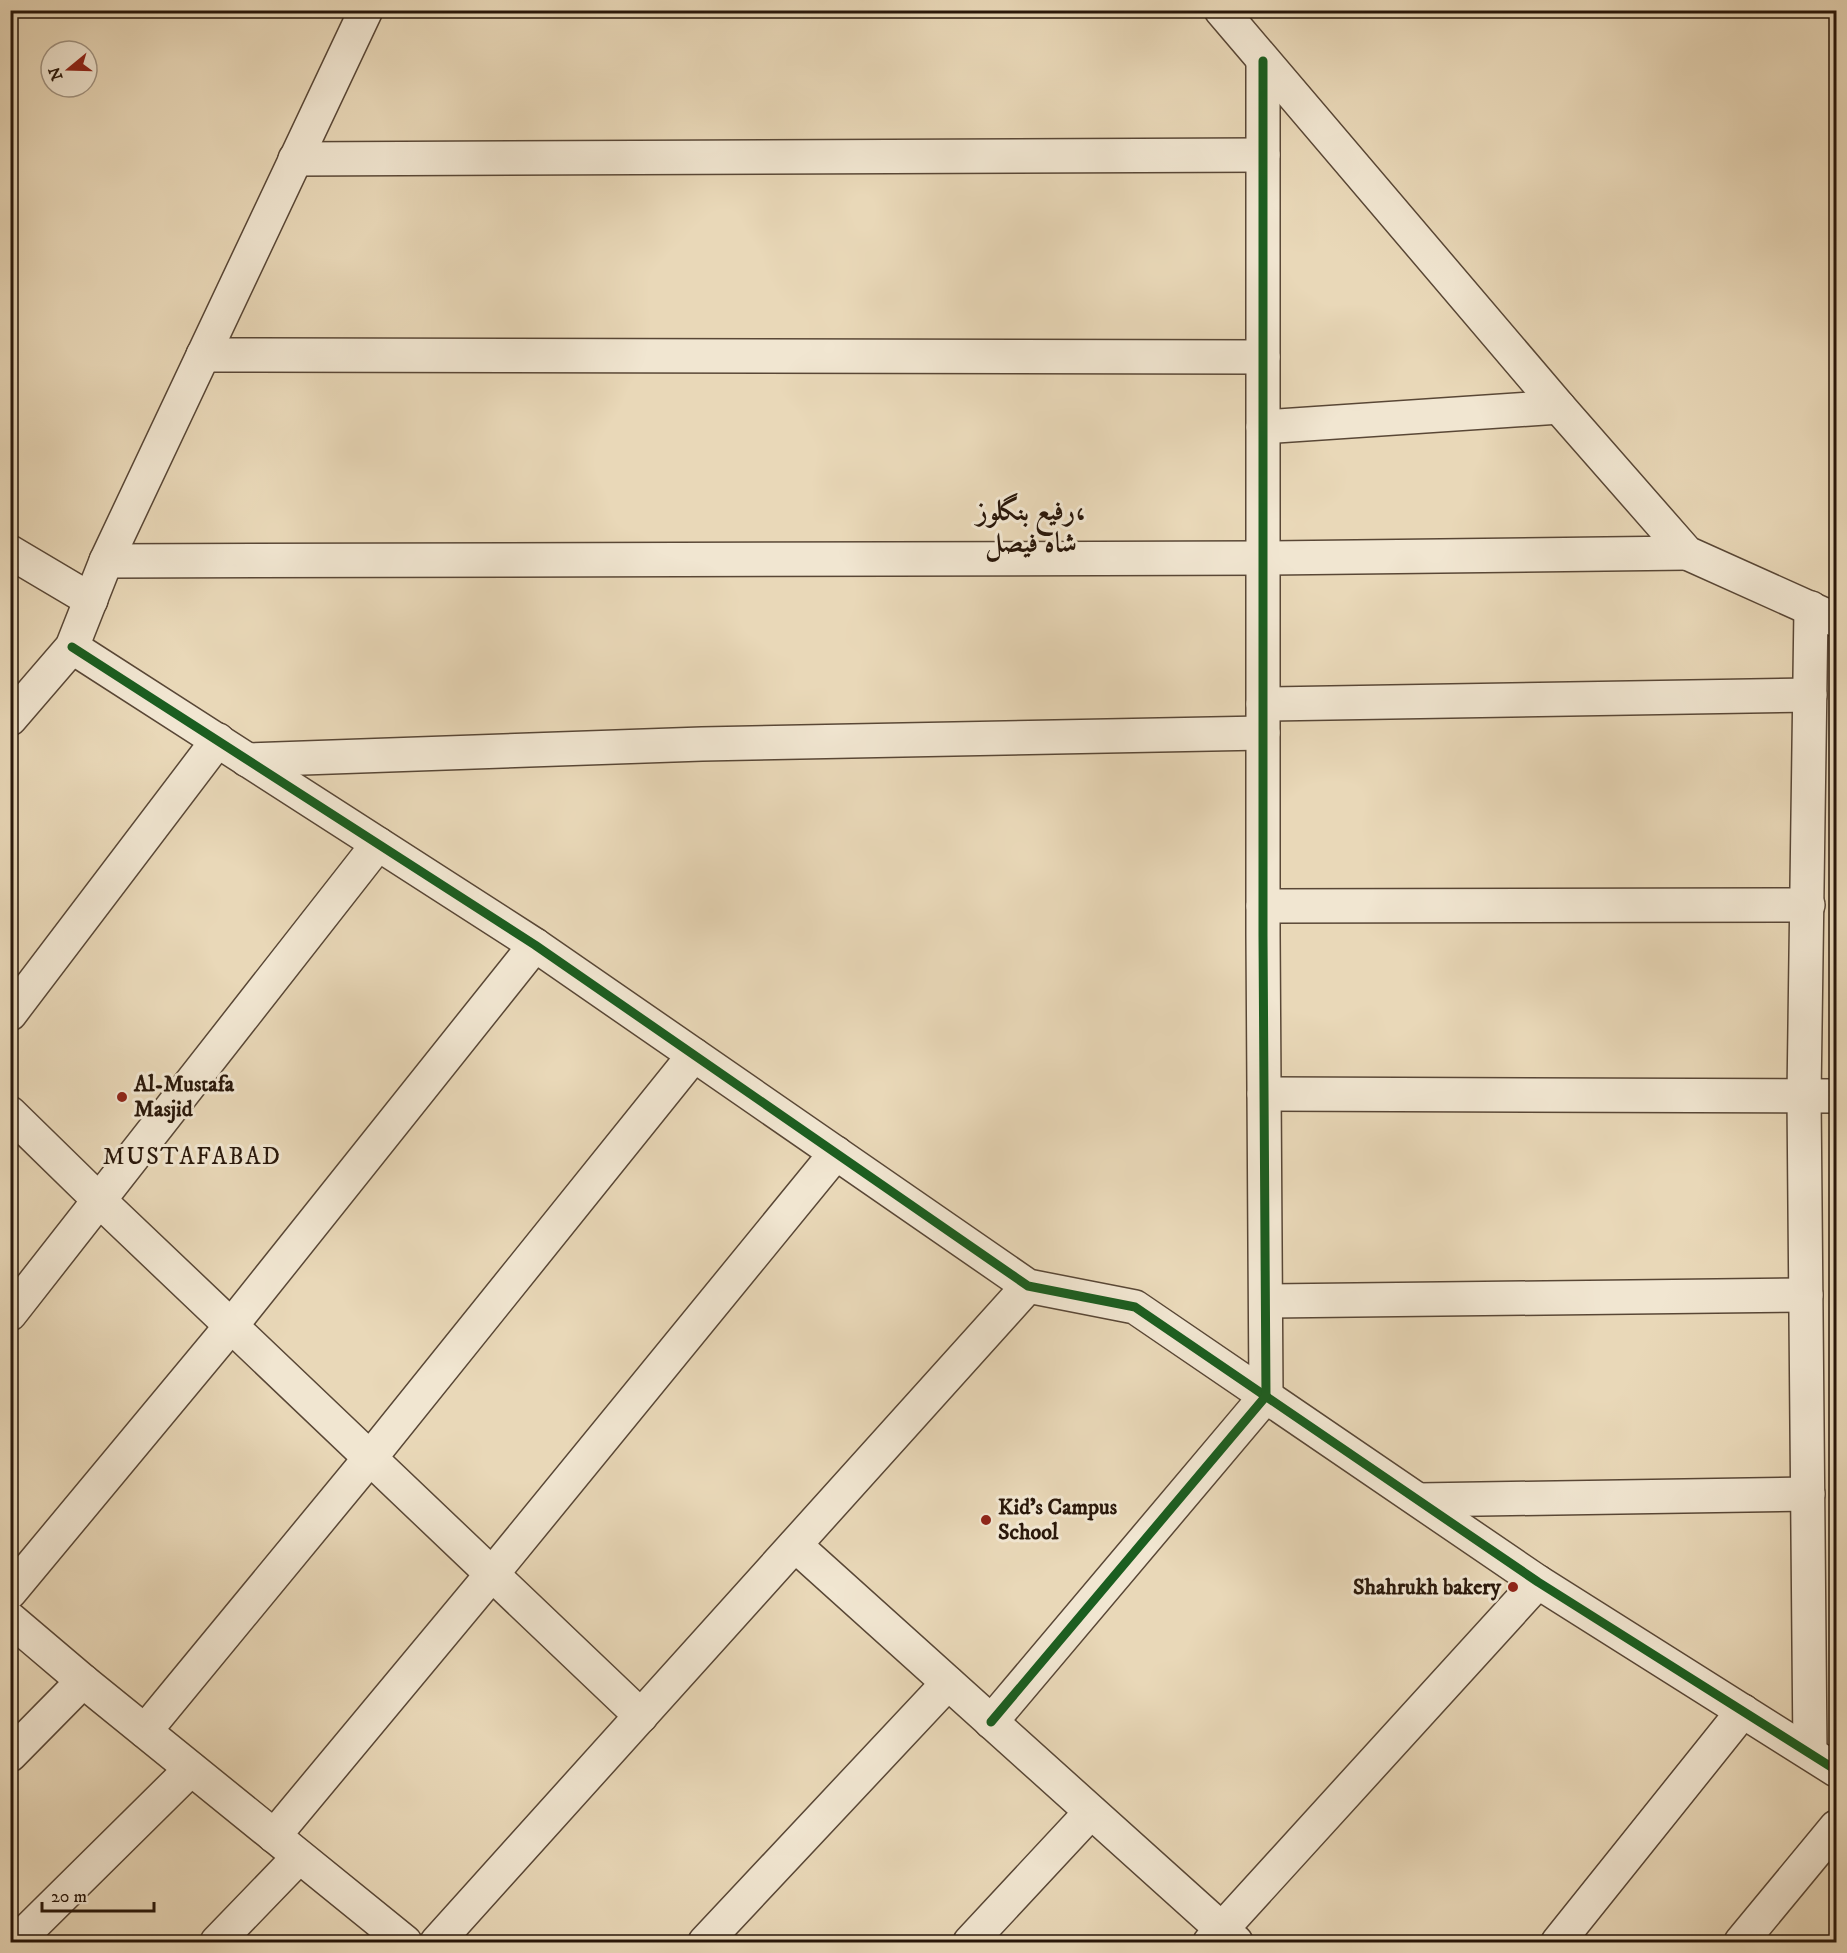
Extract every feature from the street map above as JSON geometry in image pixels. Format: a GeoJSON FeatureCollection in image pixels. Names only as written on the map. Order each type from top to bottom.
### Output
{"type":"FeatureCollection","features":[{"type":"Feature","properties":{"kind":"street"},"geometry":{"type":"LineString","coordinates":[[10,718],[72,647],[106,561],[366,10]]}},
{"type":"Feature","properties":{"kind":"street"},"geometry":{"type":"LineString","coordinates":[[1221,10],[1558,407],[1687,553],[1824,614],[1810,695],[1804,1096],[1808,1494],[1823,1762]]}},
{"type":"Feature","properties":{"kind":"street"},"geometry":{"type":"LineString","coordinates":[[991,1722],[1266,1396],[1263,906],[1263,61]]}},
{"type":"Feature","properties":{"kind":"street"},"geometry":{"type":"LineString","coordinates":[[296,159],[1263,155]]}},
{"type":"Feature","properties":{"kind":"street"},"geometry":{"type":"LineString","coordinates":[[203,355],[1263,357]]}},
{"type":"Feature","properties":{"kind":"street"},"geometry":{"type":"LineString","coordinates":[[1263,427],[1558,407]]}},
{"type":"Feature","properties":{"kind":"street"},"geometry":{"type":"LineString","coordinates":[[10,552],[91,600]]}},
{"type":"Feature","properties":{"kind":"street"},"geometry":{"type":"LineString","coordinates":[[106,561],[1263,558],[1687,553]]}},
{"type":"Feature","properties":{"kind":"street"},"geometry":{"type":"LineString","coordinates":[[72,647],[535,945],[1028,1286],[1135,1306],[1539,1582],[1823,1762]]}},
{"type":"Feature","properties":{"kind":"street"},"geometry":{"type":"LineString","coordinates":[[247,760],[702,744],[1810,695]]}},
{"type":"Feature","properties":{"kind":"street"},"geometry":{"type":"LineString","coordinates":[[10,1014],[218,740]]}},
{"type":"Feature","properties":{"kind":"street"},"geometry":{"type":"LineString","coordinates":[[10,1314],[378,844]]}},
{"type":"Feature","properties":{"kind":"street"},"geometry":{"type":"LineString","coordinates":[[1263,906],[1808,905]]}},
{"type":"Feature","properties":{"kind":"street"},"geometry":{"type":"LineString","coordinates":[[10,1592],[231,1326],[535,945]]}},
{"type":"Feature","properties":{"kind":"street"},"geometry":{"type":"LineString","coordinates":[[145,1731],[370,1458],[694,1055]]}},
{"type":"Feature","properties":{"kind":"street"},"geometry":{"type":"LineString","coordinates":[[1264,1094],[1836,1096]]}},
{"type":"Feature","properties":{"kind":"street"},"geometry":{"type":"LineString","coordinates":[[10,1113],[641,1716]]}},
{"type":"Feature","properties":{"kind":"street"},"geometry":{"type":"LineString","coordinates":[[274,1836],[492,1574],[836,1153]]}},
{"type":"Feature","properties":{"kind":"street"},"geometry":{"type":"LineString","coordinates":[[438,1942],[1028,1286]]}},
{"type":"Feature","properties":{"kind":"street"},"geometry":{"type":"LineString","coordinates":[[1266,1301],[1806,1295]]}},
{"type":"Feature","properties":{"kind":"street"},"geometry":{"type":"LineString","coordinates":[[1419,1500],[1808,1494]]}},
{"type":"Feature","properties":{"kind":"street"},"geometry":{"type":"LineString","coordinates":[[795,1545],[1091,1812],[1223,1938],[1539,1582]]}},
{"type":"Feature","properties":{"kind":"street"},"geometry":{"type":"LineString","coordinates":[[10,1619],[405,1942]]}},
{"type":"Feature","properties":{"kind":"street"},"geometry":{"type":"LineString","coordinates":[[10,1755],[83,1681]]}},
{"type":"Feature","properties":{"kind":"street"},"geometry":{"type":"LineString","coordinates":[[705,1942],[948,1683]]}},
{"type":"Feature","properties":{"kind":"street"},"geometry":{"type":"LineString","coordinates":[[1558,1942],[1743,1711]]}},
{"type":"Feature","properties":{"kind":"street"},"geometry":{"type":"LineString","coordinates":[[16,1942],[191,1769]]}},
{"type":"Feature","properties":{"kind":"street"},"geometry":{"type":"LineString","coordinates":[[970,1942],[1091,1812]]}},
{"type":"Feature","properties":{"kind":"street"},"geometry":{"type":"LineString","coordinates":[[1741,1942],[1836,1827]]}},
{"type":"Feature","properties":{"kind":"street"},"geometry":{"type":"LineString","coordinates":[[217,1942],[299,1857]]}},
{"type":"Feature","properties":{"kind":"cycle path"},"geometry":{"type":"LineString","coordinates":[[991,1722],[1266,1396],[1263,935],[1263,61]]}},
{"type":"Feature","properties":{"kind":"cycle path"},"geometry":{"type":"LineString","coordinates":[[72,647],[535,945],[1028,1286],[1135,1307],[1538,1582],[1836,1770]]}},
{"type":"Feature","properties":{"kind":"place","name":"Al-Mustafa Masjid"},"geometry":{"type":"Point","coordinates":[122,1097]}},
{"type":"Feature","properties":{"kind":"place","name":"Kid's Campus School"},"geometry":{"type":"Point","coordinates":[986,1520]}},
{"type":"Feature","properties":{"kind":"place","name":"Shahrukh bakery"},"geometry":{"type":"Point","coordinates":[1513,1587]}},
{"type":"Feature","properties":{"kind":"district","name":"رفیع بنگلوز، شاہ فیصل"},"geometry":{"type":"Point","coordinates":[1031,527]}},
{"type":"Feature","properties":{"kind":"district","name":"MUSTAFABAD"},"geometry":{"type":"Point","coordinates":[192,1157]}}]}
